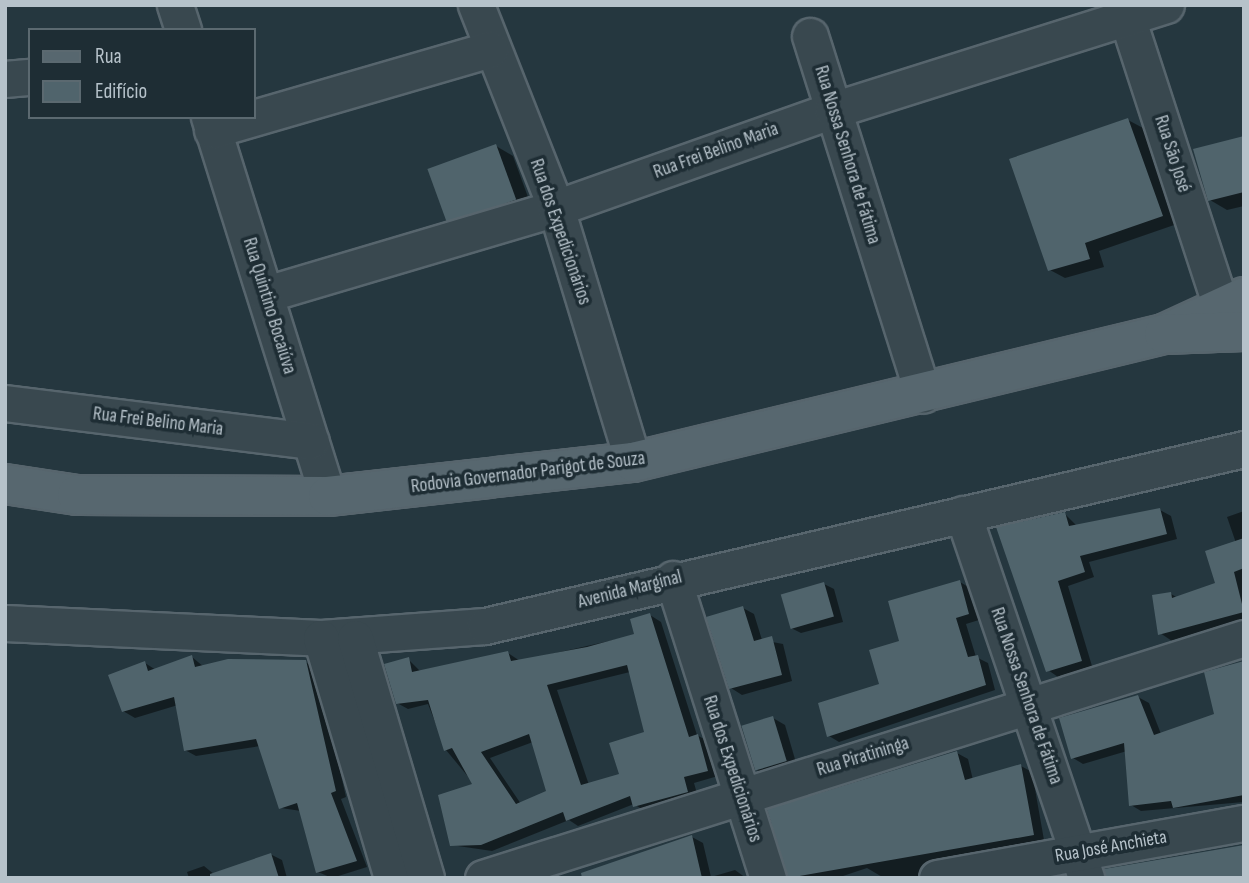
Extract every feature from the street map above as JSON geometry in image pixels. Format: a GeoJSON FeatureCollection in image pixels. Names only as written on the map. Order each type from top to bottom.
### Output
{"type":"FeatureCollection","features":[{"type":"Feature","properties":{"kind":"main road","name":"Rodovia Governador Parigot de Souza"},"geometry":{"type":"LineString","coordinates":[[5,484],[77,495],[328,496],[633,462],[923,395],[1164,334],[1236,310]]}},
{"type":"Feature","properties":{"kind":"street"},"geometry":{"type":"LineString","coordinates":[[175,5],[182,28]]}},
{"type":"Feature","properties":{"kind":"street","name":"Rua dos Expedicionários"},"geometry":{"type":"LineString","coordinates":[[477,5],[490,49],[556,208],[633,462]]}},
{"type":"Feature","properties":{"kind":"street","name":"Rua Frei Belino Maria"},"geometry":{"type":"LineString","coordinates":[[266,294],[556,208],[833,110],[1126,12],[1166,5]]}},
{"type":"Feature","properties":{"kind":"street","name":"Rua São José"},"geometry":{"type":"LineString","coordinates":[[1126,12],[1236,310]]}},
{"type":"Feature","properties":{"kind":"street","name":"Rua Nossa Senhora de Fátima"},"geometry":{"type":"LineString","coordinates":[[810,36],[923,395]]}},
{"type":"Feature","properties":{"kind":"street"},"geometry":{"type":"LineString","coordinates":[[256,111],[490,49]]}},
{"type":"Feature","properties":{"kind":"street"},"geometry":{"type":"LineString","coordinates":[[5,79],[28,78]]}},
{"type":"Feature","properties":{"kind":"street","name":"Rua Quintino Bocaiúva"},"geometry":{"type":"LineString","coordinates":[[211,123],[328,496]]}},
{"type":"Feature","properties":{"kind":"street","name":"Rua Frei Belino Maria"},"geometry":{"type":"LineString","coordinates":[[5,403],[311,441]]}},
{"type":"Feature","properties":{"kind":"street","name":"Avenida Marginal"},"geometry":{"type":"LineString","coordinates":[[5,623],[338,638],[485,626],[673,579],[1244,449]]}},
{"type":"Feature","properties":{"kind":"street","name":"Rua Nossa Senhora de Fátima"},"geometry":{"type":"LineString","coordinates":[[963,514],[1030,705],[1082,865]]}},
{"type":"Feature","properties":{"kind":"street","name":"Rua dos Expedicionários"},"geometry":{"type":"LineString","coordinates":[[673,579],[738,796],[768,878]]}},
{"type":"Feature","properties":{"kind":"street"},"geometry":{"type":"LineString","coordinates":[[338,638],[392,878]]}},
{"type":"Feature","properties":{"kind":"street"},"geometry":{"type":"LineString","coordinates":[[338,638],[426,878]]}},
{"type":"Feature","properties":{"kind":"street","name":"Rua Piratininga"},"geometry":{"type":"LineString","coordinates":[[484,878],[1244,638]]}},
{"type":"Feature","properties":{"kind":"street","name":"Rua José Anchieta"},"geometry":{"type":"LineString","coordinates":[[937,878],[1082,865],[1244,823]]}},
{"type":"Feature","properties":{"kind":"building"},"geometry":{"type":"Polygon","coordinates":[[[1128,118],[1163,216],[1085,243],[1090,259],[1048,271],[1009,159],[1128,118]]]}},
{"type":"Feature","properties":{"kind":"building"},"geometry":{"type":"Polygon","coordinates":[[[1244,136],[1244,192],[1208,201],[1193,149],[1244,136]]]}},
{"type":"Feature","properties":{"kind":"building"},"geometry":{"type":"Polygon","coordinates":[[[496,144],[516,199],[448,224],[427,169],[496,144]]]}},
{"type":"Feature","properties":{"kind":"building"},"geometry":{"type":"Polygon","coordinates":[[[1160,508],[1167,534],[1080,556],[1085,572],[1058,581],[1082,661],[1046,672],[996,527],[1065,512],[1069,526],[1160,508]]]}},
{"type":"Feature","properties":{"kind":"building"},"geometry":{"type":"Polygon","coordinates":[[[1244,538],[1244,568],[1234,572],[1244,612],[1158,635],[1152,595],[1171,592],[1172,598],[1215,583],[1205,551],[1244,538]]]}},
{"type":"Feature","properties":{"kind":"building"},"geometry":{"type":"Polygon","coordinates":[[[960,580],[969,614],[956,618],[968,657],[978,655],[986,685],[827,737],[818,703],[879,684],[869,650],[899,641],[888,601],[960,580]]]}},
{"type":"Feature","properties":{"kind":"building"},"geometry":{"type":"Polygon","coordinates":[[[824,582],[834,617],[791,629],[781,594],[824,582]]]}},
{"type":"Feature","properties":{"kind":"building"},"geometry":{"type":"Polygon","coordinates":[[[743,606],[754,641],[772,636],[782,675],[729,689],[706,617],[743,606]]]}},
{"type":"Feature","properties":{"kind":"building"},"geometry":{"type":"Polygon","coordinates":[[[650,613],[689,737],[698,734],[708,771],[684,777],[688,792],[633,807],[630,796],[566,821],[563,812],[481,845],[450,846],[438,795],[472,784],[452,748],[444,751],[428,700],[396,704],[384,664],[409,657],[412,672],[508,651],[511,661],[587,647],[634,634],[630,619],[650,613]],[[627,665],[547,685],[581,785],[619,774],[609,743],[644,732],[627,665]],[[529,734],[481,752],[516,804],[546,791],[529,734]]]}},
{"type":"Feature","properties":{"kind":"building"},"geometry":{"type":"Polygon","coordinates":[[[192,655],[195,667],[228,659],[306,660],[336,791],[331,793],[357,861],[316,873],[297,803],[279,809],[256,739],[184,751],[174,697],[122,712],[108,675],[145,661],[148,671],[192,655]]]}},
{"type":"Feature","properties":{"kind":"building"},"geometry":{"type":"Polygon","coordinates":[[[1244,661],[1244,795],[1173,808],[1171,801],[1129,806],[1124,743],[1071,759],[1059,718],[1138,695],[1154,735],[1214,714],[1204,672],[1244,661]]]}},
{"type":"Feature","properties":{"kind":"building"},"geometry":{"type":"Polygon","coordinates":[[[773,716],[787,761],[755,771],[741,726],[773,716]]]}},
{"type":"Feature","properties":{"kind":"building"},"geometry":{"type":"Polygon","coordinates":[[[957,751],[965,780],[1021,764],[1034,835],[788,878],[767,809],[957,751]]]}},
{"type":"Feature","properties":{"kind":"building"},"geometry":{"type":"Polygon","coordinates":[[[692,835],[702,878],[582,878],[581,873],[692,835]]]}},
{"type":"Feature","properties":{"kind":"building"},"geometry":{"type":"Polygon","coordinates":[[[1244,845],[1244,878],[1106,878],[1104,869],[1244,845]]]}},
{"type":"Feature","properties":{"kind":"building"},"geometry":{"type":"Polygon","coordinates":[[[271,853],[279,878],[210,878],[210,874],[271,853]]]}}]}
